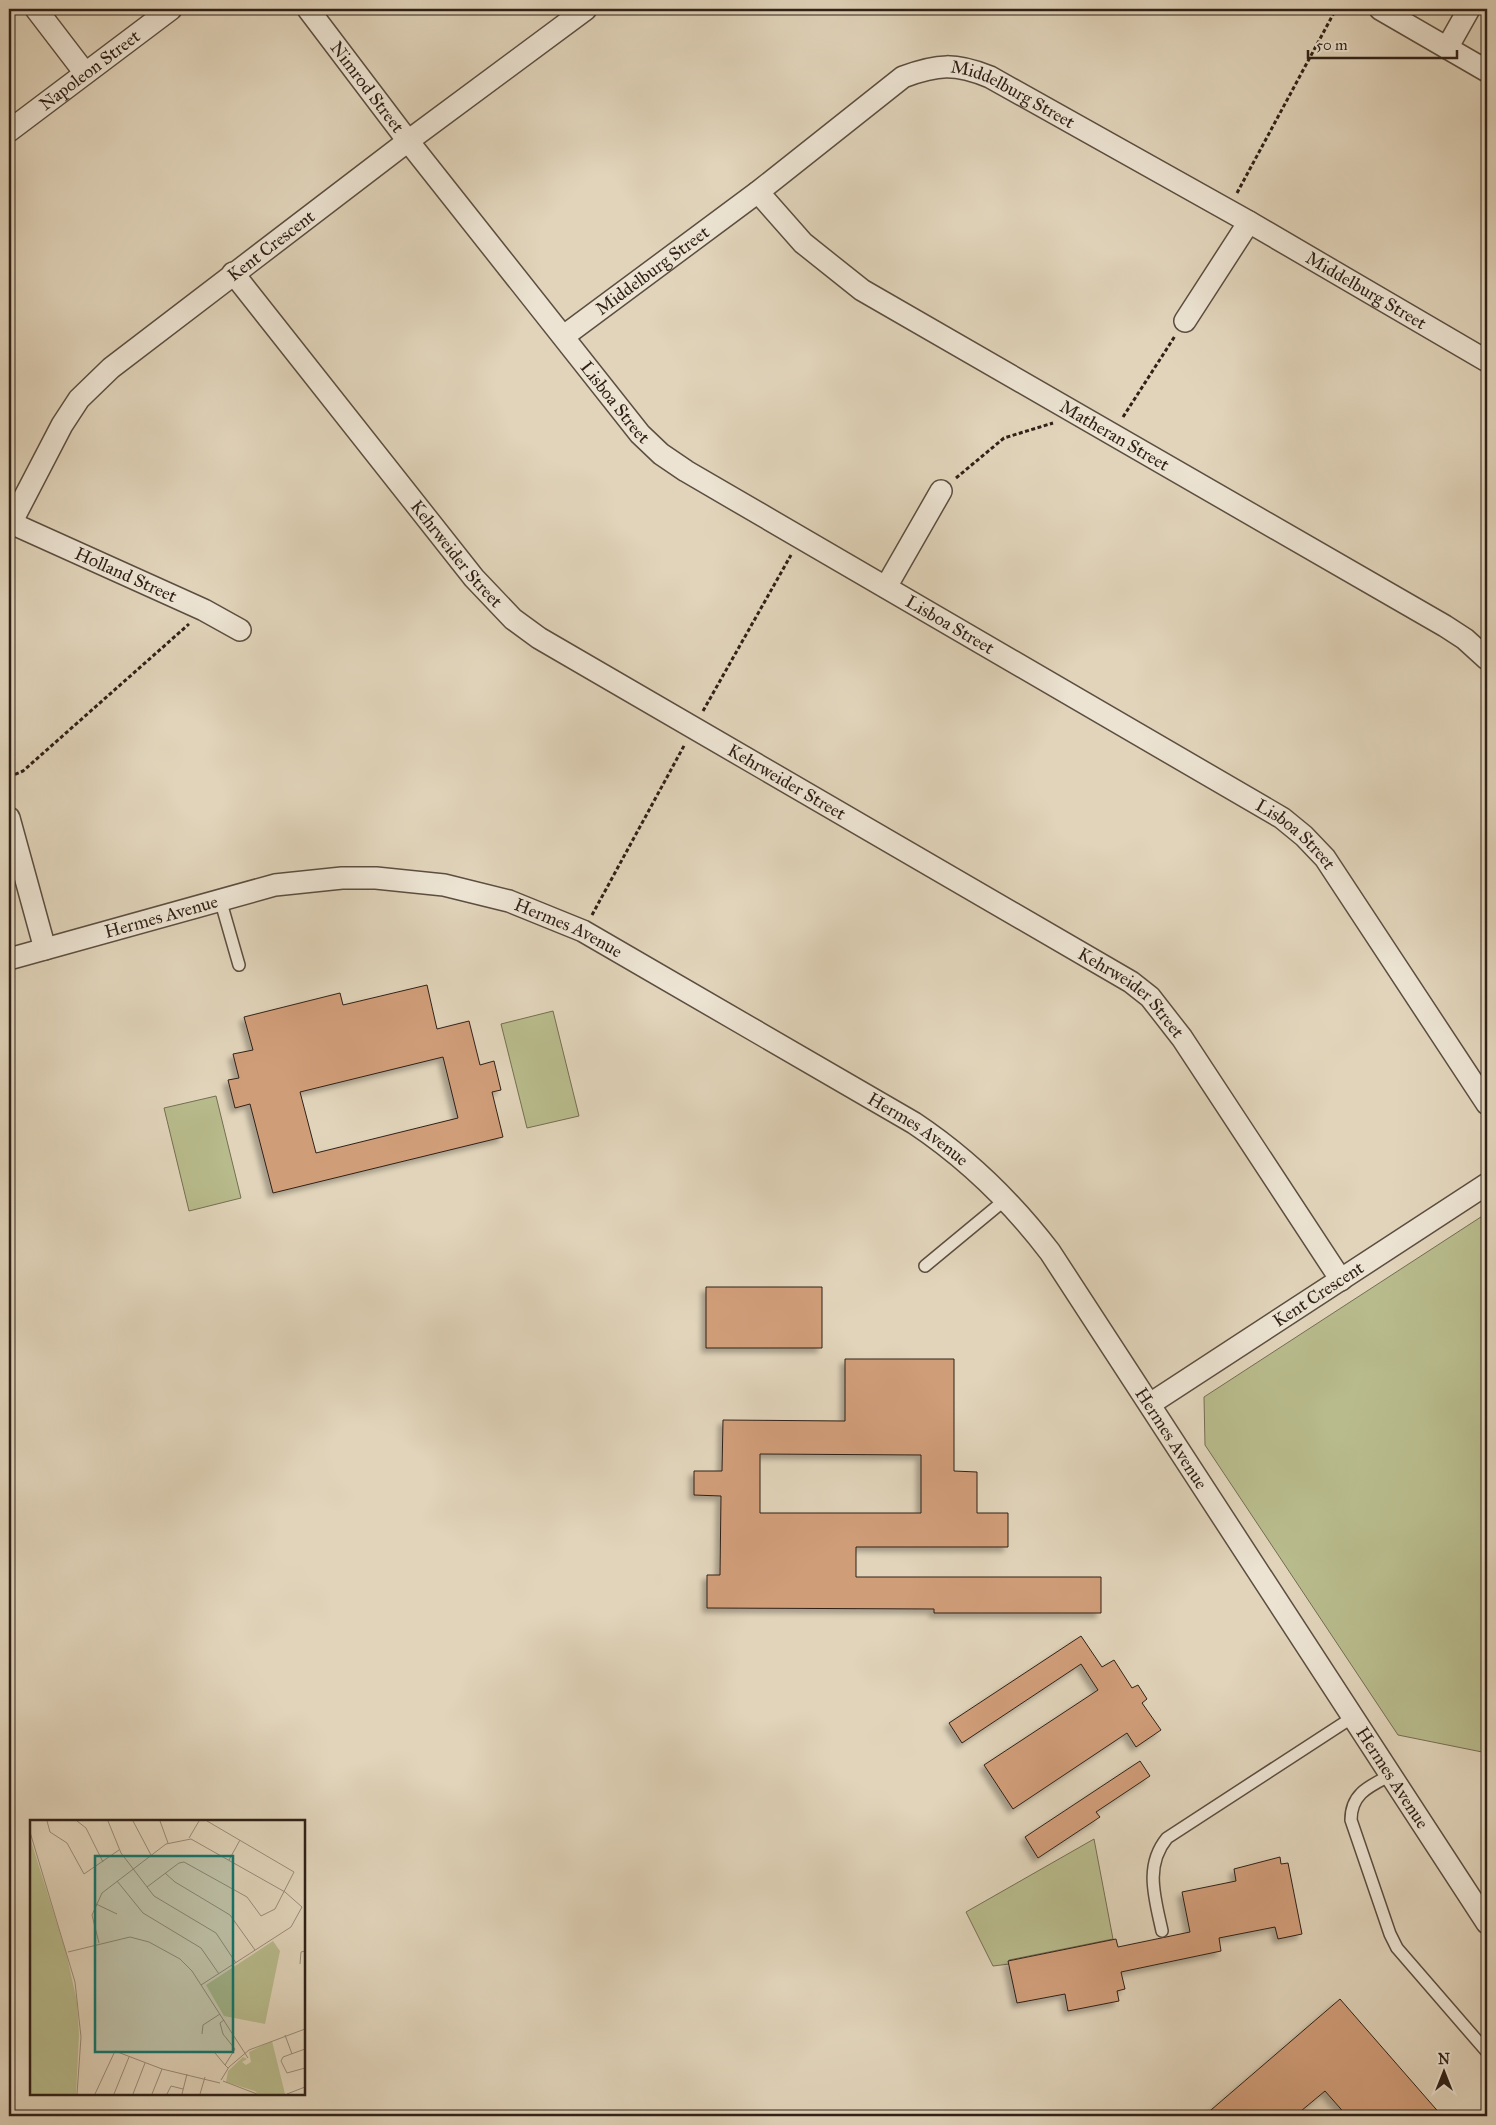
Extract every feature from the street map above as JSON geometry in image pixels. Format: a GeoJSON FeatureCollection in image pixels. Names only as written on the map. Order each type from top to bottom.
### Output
{"type":"FeatureCollection","features":[{"type":"Feature","properties":{"kind":"street"},"geometry":{"type":"LineString","coordinates":[[36,9],[85,73]]}},
{"type":"Feature","properties":{"kind":"street","name":"Napoleon Street"},"geometry":{"type":"LineString","coordinates":[[9,131],[171,9]]}},
{"type":"Feature","properties":{"kind":"street","name":"Nimrod Street"},"geometry":{"type":"LineString","coordinates":[[308,9],[408,141]]}},
{"type":"Feature","properties":{"kind":"street","name":"Kent Crescent"},"geometry":{"type":"LineString","coordinates":[[10,525],[62,425],[79,399],[111,368],[408,141],[586,9]]}},
{"type":"Feature","properties":{"kind":"street"},"geometry":{"type":"LineString","coordinates":[[1380,9],[1487,71]]}},
{"type":"Feature","properties":{"kind":"street"},"geometry":{"type":"LineString","coordinates":[[1447,48],[1469,9]]}},
{"type":"Feature","properties":{"kind":"street","name":"Middelburg Street"},"geometry":{"type":"LineString","coordinates":[[564,336],[758,192],[903,77],[929,68],[948,65],[967,68],[990,77],[1249,222],[1487,362]]}},
{"type":"Feature","properties":{"kind":"street","name":"Lisboa Street"},"geometry":{"type":"LineString","coordinates":[[408,141],[640,434],[661,454],[800,539],[886,587],[1282,818],[1304,836],[1325,858],[1487,1104]]}},
{"type":"Feature","properties":{"kind":"street","name":"Matheran Street"},"geometry":{"type":"LineString","coordinates":[[758,192],[803,243],[862,290],[1445,626],[1464,638],[1487,659]]}},
{"type":"Feature","properties":{"kind":"street"},"geometry":{"type":"LineString","coordinates":[[1185,321],[1249,222]]}},
{"type":"Feature","properties":{"kind":"street","name":"Kehrweider Street"},"geometry":{"type":"LineString","coordinates":[[233,274],[474,578],[513,619],[539,638],[1131,982],[1150,997],[1182,1038],[1341,1280]]}},
{"type":"Feature","properties":{"kind":"street"},"geometry":{"type":"LineString","coordinates":[[886,587],[941,491]]}},
{"type":"Feature","properties":{"kind":"street","name":"Holland Street"},"geometry":{"type":"LineString","coordinates":[[10,525],[204,610],[240,630]]}},
{"type":"Feature","properties":{"kind":"street"},"geometry":{"type":"LineString","coordinates":[[9,818],[45,949]]}},
{"type":"Feature","properties":{"kind":"street","name":"Hermes Avenue"},"geometry":{"type":"LineString","coordinates":[[9,959],[283,884],[342,878],[376,878],[444,885],[484,894],[540,912],[583,930],[914,1124],[962,1158],[1006,1199],[1050,1252],[1487,1923]]}},
{"type":"Feature","properties":{"kind":"street","name":"Kent Crescent"},"geometry":{"type":"LineString","coordinates":[[1150,1404],[1487,1184]]}},
{"type":"Feature","properties":{"kind":"lane"},"geometry":{"type":"LineString","coordinates":[[220,900],[239,965]]}},
{"type":"Feature","properties":{"kind":"lane"},"geometry":{"type":"LineString","coordinates":[[925,1266],[1006,1199]]}},
{"type":"Feature","properties":{"kind":"lane"},"geometry":{"type":"LineString","coordinates":[[1162,1931],[1152,1877],[1156,1854],[1168,1838],[1353,1717]]}},
{"type":"Feature","properties":{"kind":"lane"},"geometry":{"type":"LineString","coordinates":[[1391,1775],[1359,1794],[1351,1810],[1351,1820],[1390,1934],[1407,1960],[1487,2052]]}},
{"type":"Feature","properties":{"kind":"path"},"geometry":{"type":"LineString","coordinates":[[1234,200],[1336,9]]}},
{"type":"Feature","properties":{"kind":"path"},"geometry":{"type":"LineString","coordinates":[[9,776],[23,771],[204,610]]}},
{"type":"Feature","properties":{"kind":"green space"},"geometry":{"type":"Polygon","coordinates":[[[553,1011],[579,1116],[527,1128],[501,1024],[553,1011]]]}},
{"type":"Feature","properties":{"kind":"green space"},"geometry":{"type":"Polygon","coordinates":[[[216,1096],[241,1198],[189,1211],[164,1108],[216,1096]]]}},
{"type":"Feature","properties":{"kind":"green space"},"geometry":{"type":"Polygon","coordinates":[[[1487,1213],[1487,1753],[1398,1735],[1205,1445],[1204,1397],[1487,1213]]]}},
{"type":"Feature","properties":{"kind":"green space"},"geometry":{"type":"Polygon","coordinates":[[[1094,1839],[1113,1939],[1009,1960],[1009,1964],[993,1966],[966,1912],[1094,1839]]]}},
{"type":"Feature","properties":{"kind":"building"},"geometry":{"type":"Polygon","coordinates":[[[427,985],[437,1029],[469,1021],[480,1065],[494,1061],[501,1090],[492,1092],[503,1137],[273,1193],[250,1104],[235,1108],[228,1080],[239,1078],[233,1054],[253,1050],[244,1017],[340,993],[343,1005],[427,985]],[[443,1057],[300,1092],[316,1153],[458,1118],[443,1057]]]}},
{"type":"Feature","properties":{"kind":"building"},"geometry":{"type":"Polygon","coordinates":[[[706,1287],[822,1287],[822,1348],[706,1348],[706,1287]]]}},
{"type":"Feature","properties":{"kind":"building"},"geometry":{"type":"Polygon","coordinates":[[[845,1359],[954,1359],[954,1471],[977,1472],[977,1513],[1008,1513],[1008,1547],[856,1547],[856,1577],[1101,1577],[1101,1613],[934,1613],[934,1609],[707,1608],[707,1575],[720,1575],[721,1496],[694,1495],[694,1471],[722,1471],[723,1420],[845,1421],[845,1359]],[[760,1454],[760,1513],[921,1513],[921,1455],[760,1454]]]}},
{"type":"Feature","properties":{"kind":"building"},"geometry":{"type":"Polygon","coordinates":[[[1081,1636],[1102,1667],[1114,1660],[1132,1688],[1138,1685],[1147,1699],[1142,1703],[1161,1730],[1136,1747],[1127,1733],[1013,1809],[984,1765],[1098,1690],[1081,1664],[962,1743],[949,1723],[1081,1636]]]}},
{"type":"Feature","properties":{"kind":"building"},"geometry":{"type":"Polygon","coordinates":[[[1140,1761],[1150,1776],[1096,1812],[1100,1817],[1038,1858],[1025,1837],[1140,1761]]]}},
{"type":"Feature","properties":{"kind":"building"},"geometry":{"type":"Polygon","coordinates":[[[1280,1857],[1281,1864],[1288,1863],[1302,1934],[1278,1939],[1275,1927],[1219,1938],[1221,1951],[1121,1972],[1125,1989],[1117,1991],[1119,2001],[1068,2011],[1065,1994],[1017,2003],[1008,1961],[1116,1939],[1118,1947],[1190,1932],[1182,1892],[1236,1881],[1234,1869],[1280,1857]]]}},
{"type":"Feature","properties":{"kind":"building"},"geometry":{"type":"Polygon","coordinates":[[[1340,1999],[1442,2116],[1347,2116],[1325,2091],[1295,2116],[1204,2116],[1340,1999]]]}}]}
